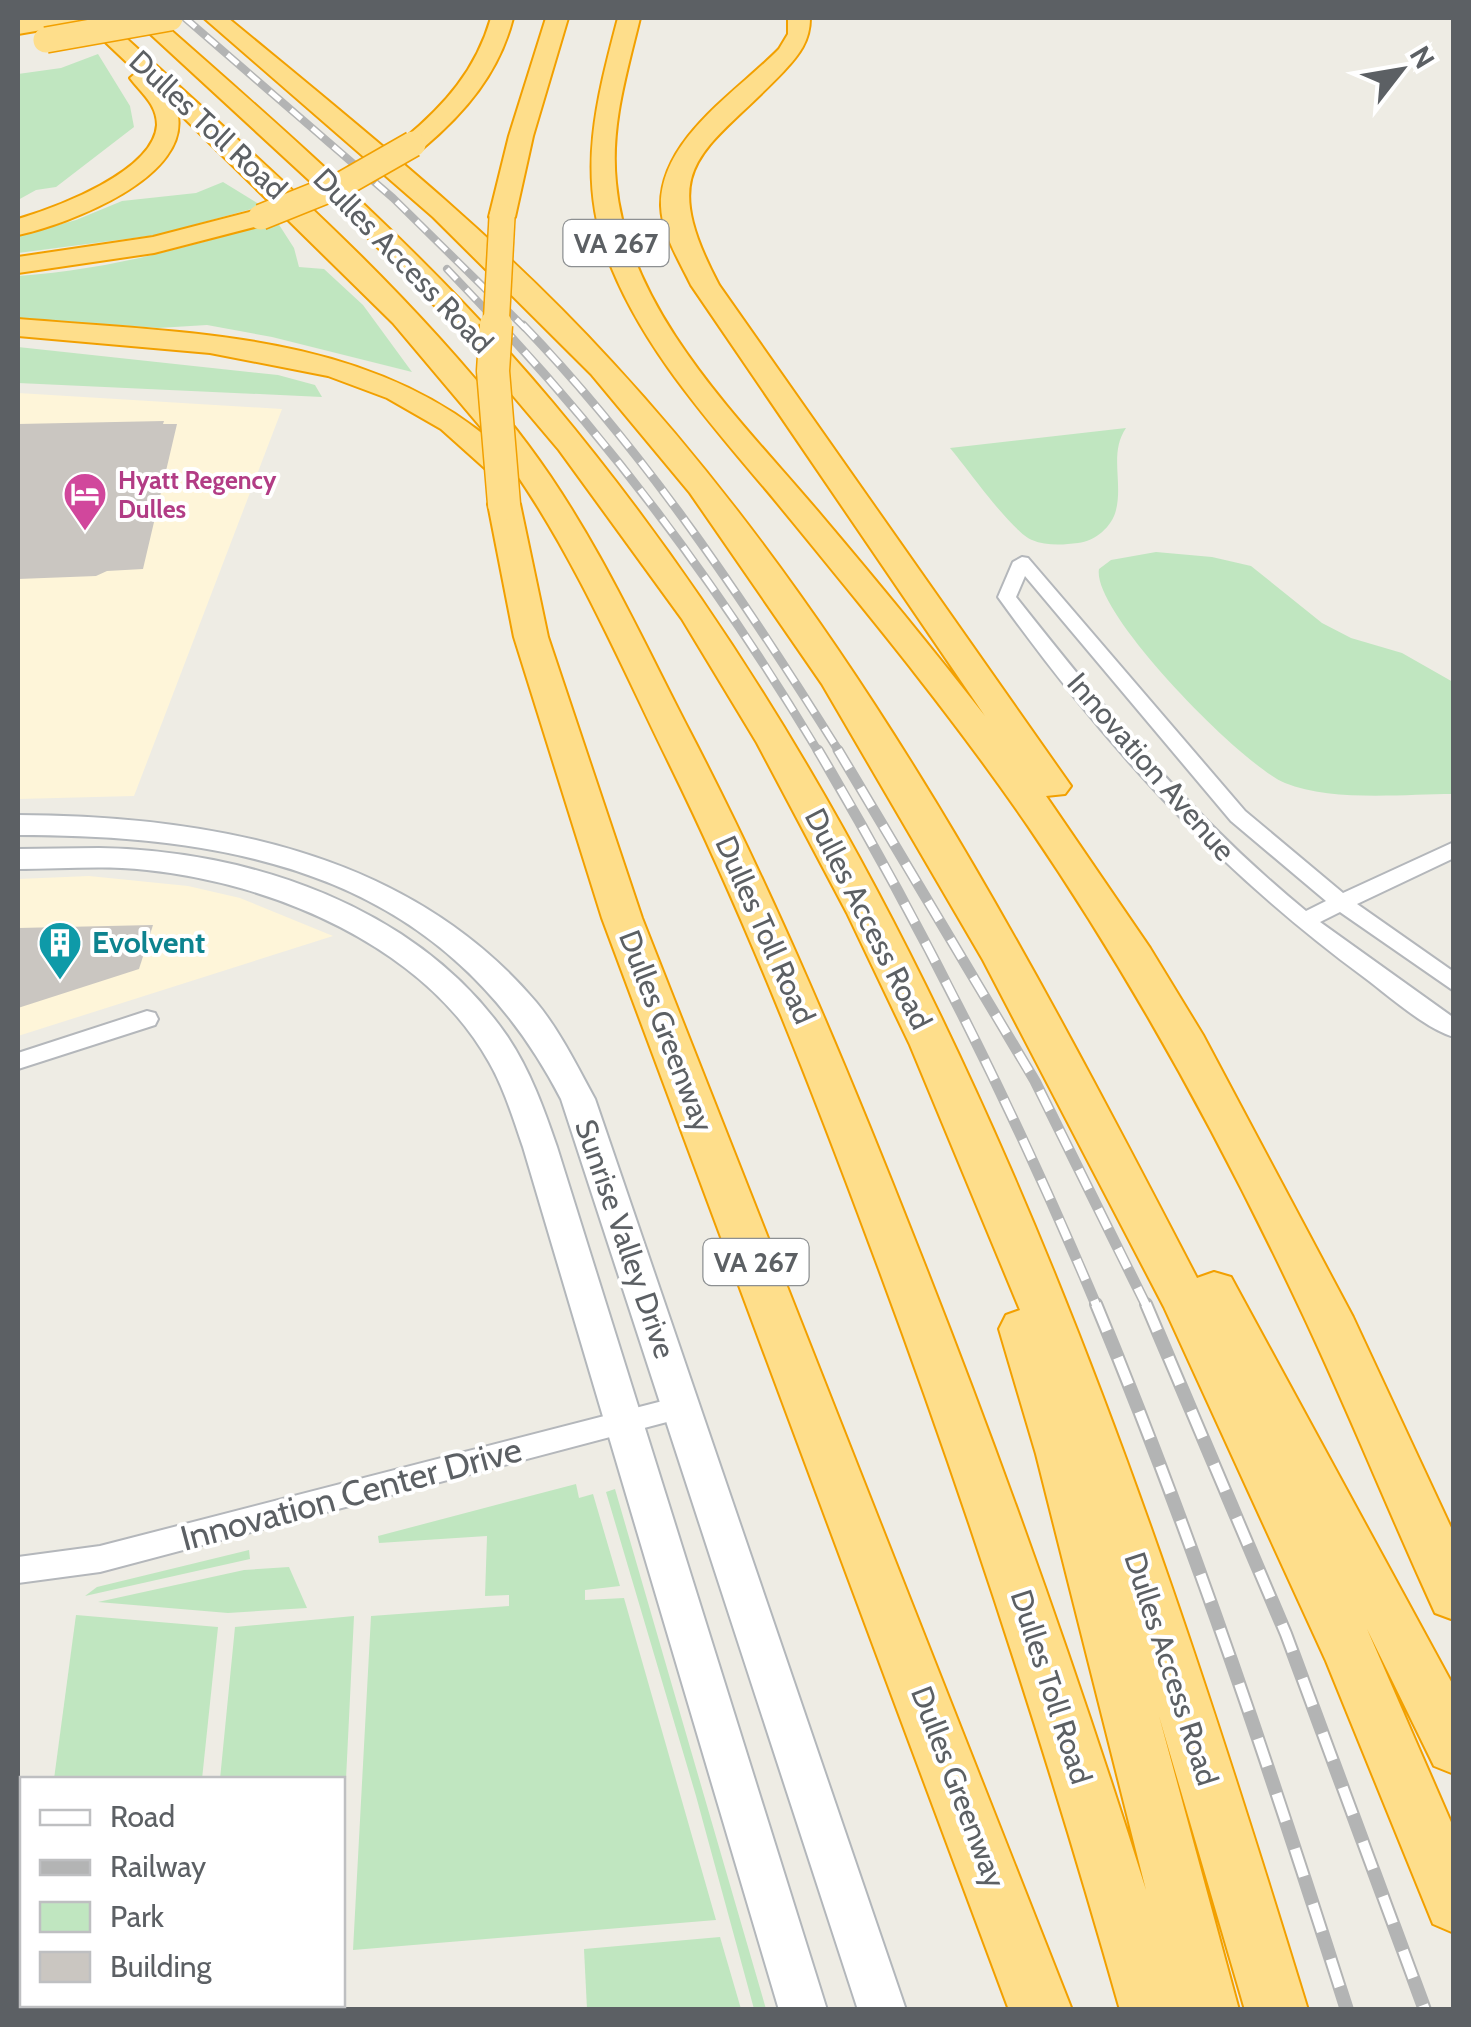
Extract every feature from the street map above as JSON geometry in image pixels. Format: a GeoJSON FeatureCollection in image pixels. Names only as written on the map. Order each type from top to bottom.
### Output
{"type":"FeatureCollection","features":[{"type":"Feature","properties":{"kind":"highway"},"geometry":{"type":"LineString","coordinates":[[30,37],[71,18]]}},
{"type":"Feature","properties":{"kind":"highway","name":"Dulles Toll Road"},"geometry":{"type":"LineString","coordinates":[[92,18],[126,24],[426,338],[569,526],[656,696],[762,919],[846,1120],[994,1516],[1071,1744],[1152,2010]]}},
{"type":"Feature","properties":{"kind":"highway"},"geometry":{"type":"LineString","coordinates":[[30,37],[170,18]]}},
{"type":"Feature","properties":{"kind":"highway","name":"Dulles Access Road"},"geometry":{"type":"LineString","coordinates":[[215,18],[405,157],[602,369],[679,459],[820,653],[967,892],[1082,1097],[1218,1360],[1344,1639],[1454,1903]]}},
{"type":"Feature","properties":{"kind":"highway"},"geometry":{"type":"LineString","coordinates":[[18,265],[154,245],[261,217],[405,157],[474,82],[494,45],[502,18]]}},
{"type":"Feature","properties":{"kind":"highway","name":"Dulles Greenway"},"geometry":{"type":"LineString","coordinates":[[557,18],[521,136],[502,217],[493,371],[504,504],[531,637],[622,918],[1041,2010]]}},
{"type":"Feature","properties":{"kind":"highway","name":"VA 267"},"geometry":{"type":"LineString","coordinates":[[629,18],[607,110],[602,164],[610,225],[636,290],[670,347],[718,410],[990,747],[1121,936],[1292,1244],[1384,1436],[1454,1596]]}},
{"type":"Feature","properties":{"kind":"highway"},"geometry":{"type":"LineString","coordinates":[[799,18],[800,34],[789,52],[704,134],[680,168],[672,196],[677,235],[705,285],[1062,801],[1121,936]]}},
{"type":"Feature","properties":{"kind":"highway"},"geometry":{"type":"LineString","coordinates":[[18,226],[68,212],[109,192],[142,168],[162,140],[167,124],[166,106],[132,70],[126,24]]}},
{"type":"Feature","properties":{"kind":"highway","name":"Dulles Access Road"},"geometry":{"type":"LineString","coordinates":[[126,24],[160,60],[236,115],[358,214],[462,317],[534,400],[703,624],[824,829],[956,1098],[1073,1384],[1192,1727],[1277,2010]]}},
{"type":"Feature","properties":{"kind":"highway"},"geometry":{"type":"LineString","coordinates":[[266,30],[405,157]]}},
{"type":"Feature","properties":{"kind":"highway"},"geometry":{"type":"LineString","coordinates":[[18,328],[280,356],[345,373],[407,398],[476,440],[520,488],[601,594]]}},
{"type":"Feature","properties":{"kind":"highway"},"geometry":{"type":"LineString","coordinates":[[967,892],[1054,1004],[1116,1112],[1326,1498],[1454,1748]]}},
{"type":"Feature","properties":{"kind":"highway"},"geometry":{"type":"LineString","coordinates":[[956,1098],[999,1264],[1062,1454],[1208,2010]]}},
{"type":"Feature","properties":{"kind":"main road","name":"Sunrise Valley Drive"},"geometry":{"type":"LineString","coordinates":[[18,825],[128,826],[215,839],[346,878],[407,910],[484,966],[551,1046],[578,1099],[882,2010]]}},
{"type":"Feature","properties":{"kind":"main road","name":"Sunrise Valley Drive"},"geometry":{"type":"LineString","coordinates":[[18,859],[148,860],[240,875],[312,900],[418,962],[459,998],[503,1058],[529,1114],[803,2010]]}},
{"type":"Feature","properties":{"kind":"street","name":"Innovation Avenue"},"geometry":{"type":"LineString","coordinates":[[1454,982],[1277,853],[1217,793],[1022,562],[1006,597],[1167,795],[1240,868],[1303,921],[1454,1029]]}},
{"type":"Feature","properties":{"kind":"street"},"geometry":{"type":"LineString","coordinates":[[1303,921],[1454,849]]}},
{"type":"Feature","properties":{"kind":"street"},"geometry":{"type":"LineString","coordinates":[[18,1061],[146,1019]]}},
{"type":"Feature","properties":{"kind":"street","name":"Innovation Center Drive"},"geometry":{"type":"LineString","coordinates":[[18,1570],[100,1559],[682,1408]]}},
{"type":"Feature","properties":{"kind":"shaded area"},"geometry":{"type":"Polygon","coordinates":[[[18,393],[282,409],[134,796],[18,799],[18,393]]]}},
{"type":"Feature","properties":{"kind":"shaded area"},"geometry":{"type":"Polygon","coordinates":[[[89,876],[188,886],[240,898],[333,936],[18,1036],[18,879],[89,876]]]}},
{"type":"Feature","properties":{"kind":"green space"},"geometry":{"type":"Polygon","coordinates":[[[98,54],[130,106],[134,127],[56,187],[36,190],[18,200],[18,74],[61,68],[98,54]]]}},
{"type":"Feature","properties":{"kind":"green space"},"geometry":{"type":"Polygon","coordinates":[[[223,182],[262,206],[157,235],[18,253],[18,236],[76,220],[122,201],[196,193],[223,182]]]}},
{"type":"Feature","properties":{"kind":"green space"},"geometry":{"type":"Polygon","coordinates":[[[276,220],[294,248],[299,267],[324,269],[363,305],[412,372],[207,325],[158,328],[18,318],[18,276],[84,269],[148,256],[276,220]]]}},
{"type":"Feature","properties":{"kind":"green space"},"geometry":{"type":"Polygon","coordinates":[[[18,347],[278,375],[315,385],[322,397],[18,383],[18,347]]]}},
{"type":"Feature","properties":{"kind":"green space"},"geometry":{"type":"Polygon","coordinates":[[[1126,428],[1118,447],[1118,499],[1114,516],[1096,536],[1072,544],[1043,543],[1023,534],[950,448],[1126,428]]]}},
{"type":"Feature","properties":{"kind":"green space"},"geometry":{"type":"Polygon","coordinates":[[[1156,552],[1212,557],[1251,566],[1322,623],[1351,638],[1402,653],[1453,682],[1453,794],[1324,793],[1285,783],[1265,771],[1173,686],[1143,651],[1103,590],[1099,569],[1111,560],[1156,552]]]}},
{"type":"Feature","properties":{"kind":"green space"},"geometry":{"type":"Polygon","coordinates":[[[576,1484],[579,1498],[593,1494],[620,1586],[585,1590],[585,1600],[624,1598],[716,1920],[353,1950],[371,1616],[509,1606],[509,1595],[485,1596],[487,1536],[379,1543],[378,1536],[576,1484]]]}},
{"type":"Feature","properties":{"kind":"green space"},"geometry":{"type":"Polygon","coordinates":[[[615,1489],[766,2009],[754,2009],[606,1492],[615,1489]]]}},
{"type":"Feature","properties":{"kind":"green space"},"geometry":{"type":"Polygon","coordinates":[[[249,1550],[250,1559],[85,1596],[97,1587],[249,1550]]]}},
{"type":"Feature","properties":{"kind":"green space"},"geometry":{"type":"Polygon","coordinates":[[[289,1567],[307,1608],[228,1613],[98,1602],[244,1570],[289,1567]]]}},
{"type":"Feature","properties":{"kind":"green space"},"geometry":{"type":"Polygon","coordinates":[[[76,1615],[218,1627],[202,1777],[54,1777],[76,1615]]]}},
{"type":"Feature","properties":{"kind":"green space"},"geometry":{"type":"Polygon","coordinates":[[[354,1616],[345,1800],[345,1777],[220,1777],[235,1627],[354,1616]]]}},
{"type":"Feature","properties":{"kind":"green space"},"geometry":{"type":"Polygon","coordinates":[[[720,1937],[741,2009],[587,2009],[584,1949],[720,1937]]]}},
{"type":"Feature","properties":{"kind":"building","name":"Hyatt Regency Dulles"},"geometry":{"type":"Polygon","coordinates":[[[164,421],[163,424],[177,424],[143,569],[107,571],[96,576],[18,579],[18,424],[164,421]]]}},
{"type":"Feature","properties":{"kind":"building","name":"Evolvent"},"geometry":{"type":"Polygon","coordinates":[[[153,925],[139,969],[18,1008],[18,928],[153,925]]]}},
{"type":"Feature","properties":{"kind":"railway"},"geometry":{"type":"LineString","coordinates":[[185,18],[393,198],[525,328]]}},
{"type":"Feature","properties":{"kind":"railway"},"geometry":{"type":"LineString","coordinates":[[447,269],[503,328]]}},
{"type":"Feature","properties":{"kind":"railway"},"geometry":{"type":"LineString","coordinates":[[500,325],[589,426],[671,531],[748,640],[819,753]]}},
{"type":"Feature","properties":{"kind":"railway"},"geometry":{"type":"LineString","coordinates":[[523,325],[653,477],[768,641],[840,753]]}},
{"type":"Feature","properties":{"kind":"railway"},"geometry":{"type":"LineString","coordinates":[[818,750],[967,1024],[1097,1307]]}},
{"type":"Feature","properties":{"kind":"railway"},"geometry":{"type":"LineString","coordinates":[[838,750],[1035,1081],[1147,1307]]}},
{"type":"Feature","properties":{"kind":"railway"},"geometry":{"type":"LineString","coordinates":[[1096,1304],[1229,1654],[1347,2010]]}},
{"type":"Feature","properties":{"kind":"railway"},"geometry":{"type":"LineString","coordinates":[[1146,1304],[1286,1634],[1425,2010]]}},
{"type":"Feature","properties":{"kind":"place","name":"Hyatt Regency Dulles"},"geometry":{"type":"Point","coordinates":[85,532]}},
{"type":"Feature","properties":{"kind":"place","name":"Evolvent"},"geometry":{"type":"Point","coordinates":[60,981]}}]}
